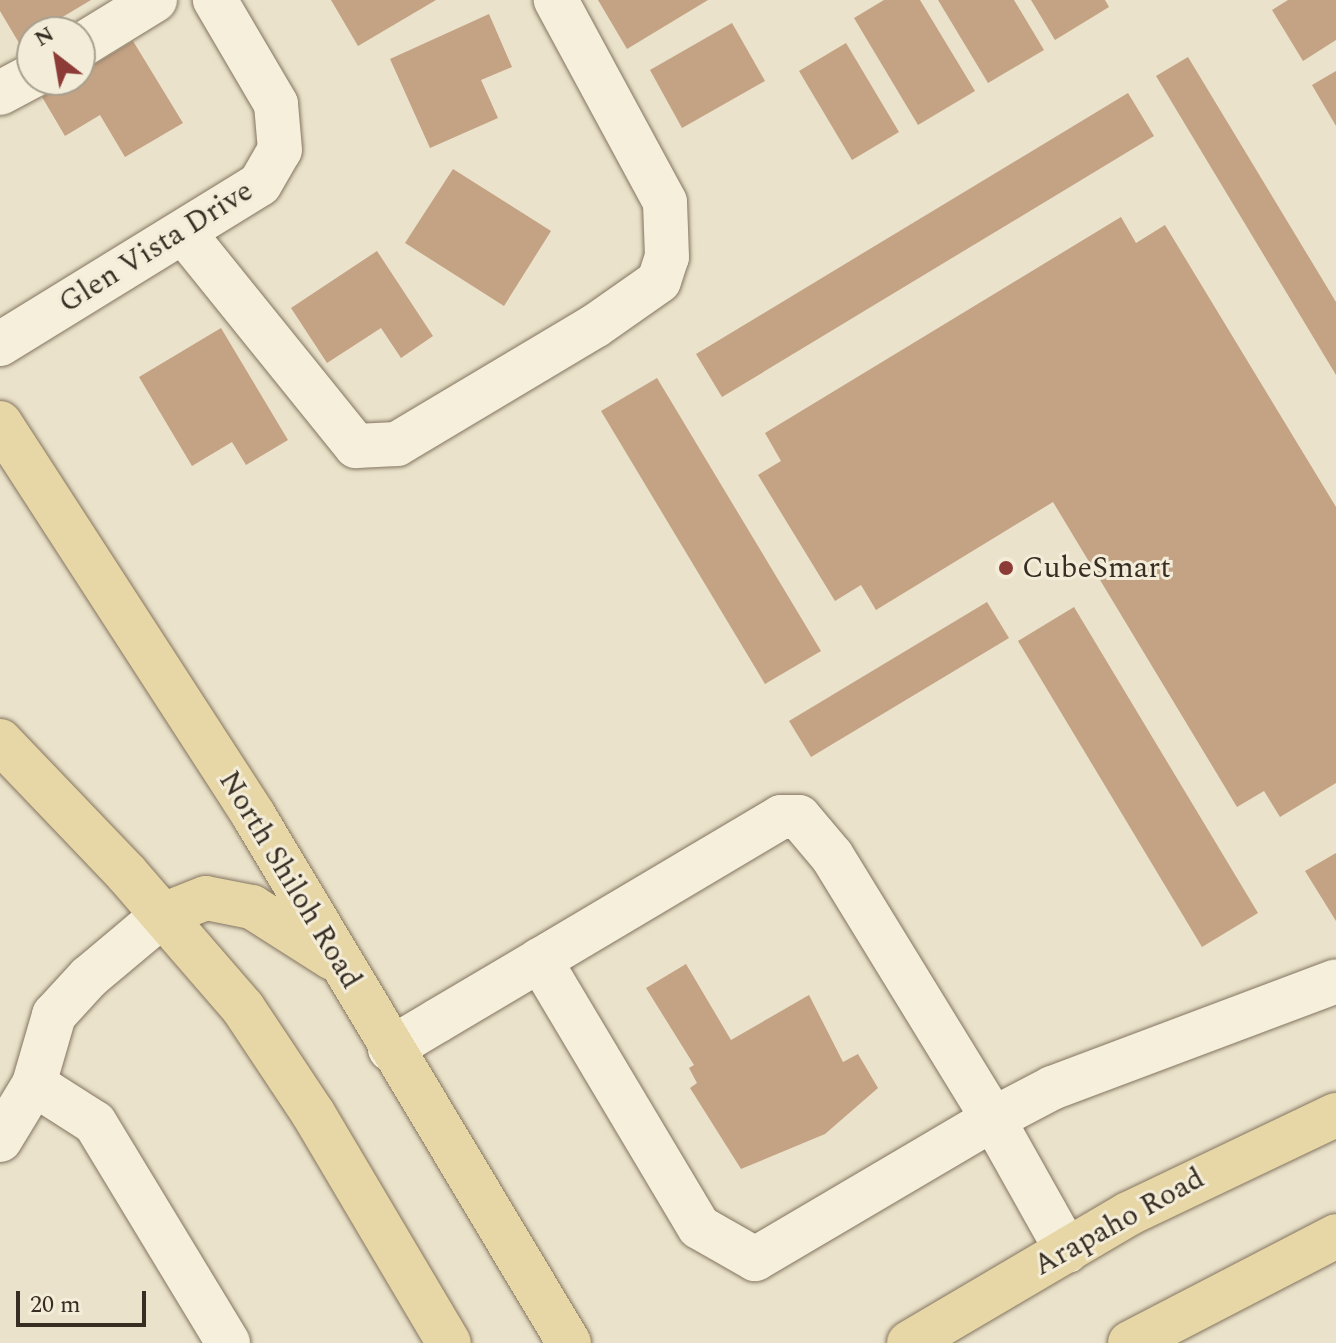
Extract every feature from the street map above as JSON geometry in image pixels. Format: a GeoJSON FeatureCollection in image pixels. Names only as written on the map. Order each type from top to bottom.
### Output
{"type":"FeatureCollection","features":[{"type":"Feature","properties":{"kind":"main road","name":"North Shiloh Road"},"geometry":{"type":"LineString","coordinates":[[0,423],[159,663],[569,1343]]}},
{"type":"Feature","properties":{"kind":"main road"},"geometry":{"type":"LineString","coordinates":[[0,741],[163,915],[271,1046],[449,1343]]}},
{"type":"Feature","properties":{"kind":"main road"},"geometry":{"type":"LineString","coordinates":[[163,915],[206,898],[252,907],[337,962]]}},
{"type":"Feature","properties":{"kind":"main road","name":"Arapaho Road"},"geometry":{"type":"LineString","coordinates":[[909,1343],[1221,1166],[1336,1115]]}},
{"type":"Feature","properties":{"kind":"main road"},"geometry":{"type":"LineString","coordinates":[[1152,1338],[1336,1236]]}},
{"type":"Feature","properties":{"kind":"street"},"geometry":{"type":"LineString","coordinates":[[96,36],[155,0]]}},
{"type":"Feature","properties":{"kind":"street","name":"Glen Vista Drive"},"geometry":{"type":"LineString","coordinates":[[0,344],[260,184],[280,150],[276,104],[215,0]]}},
{"type":"Feature","properties":{"kind":"street"},"geometry":{"type":"LineString","coordinates":[[184,233],[356,446],[397,444],[595,326],[659,281],[667,257],[665,202],[556,0]]}},
{"type":"Feature","properties":{"kind":"street"},"geometry":{"type":"LineString","coordinates":[[390,1049],[781,817],[799,817],[832,856],[993,1119],[1067,1251]]}},
{"type":"Feature","properties":{"kind":"street"},"geometry":{"type":"LineString","coordinates":[[0,1140],[34,1084],[54,1015],[89,977],[163,915]]}},
{"type":"Feature","properties":{"kind":"street"},"geometry":{"type":"LineString","coordinates":[[540,960],[699,1227],[755,1259],[993,1119],[1052,1088],[1336,981]]}},
{"type":"Feature","properties":{"kind":"street"},"geometry":{"type":"LineString","coordinates":[[34,1084],[95,1123],[228,1343]]}},
{"type":"Feature","properties":{"kind":"building"},"geometry":{"type":"Polygon","coordinates":[[[0,0],[91,0],[64,16],[16,16],[16,38],[0,11],[0,0]]]}},
{"type":"Feature","properties":{"kind":"building"},"geometry":{"type":"Polygon","coordinates":[[[331,0],[436,0],[358,46],[331,0]]]}},
{"type":"Feature","properties":{"kind":"building"},"geometry":{"type":"Polygon","coordinates":[[[598,0],[708,0],[627,49],[598,0]]]}},
{"type":"Feature","properties":{"kind":"building"},"geometry":{"type":"Polygon","coordinates":[[[884,0],[920,0],[975,91],[918,125],[854,18],[884,0]]]}},
{"type":"Feature","properties":{"kind":"building"},"geometry":{"type":"Polygon","coordinates":[[[938,0],[1014,0],[1044,50],[988,83],[938,0]]]}},
{"type":"Feature","properties":{"kind":"building"},"geometry":{"type":"Polygon","coordinates":[[[1031,0],[1105,0],[1109,7],[1055,40],[1031,0]]]}},
{"type":"Feature","properties":{"kind":"building"},"geometry":{"type":"Polygon","coordinates":[[[1288,0],[1336,0],[1336,40],[1303,61],[1272,10],[1288,0]]]}},
{"type":"Feature","properties":{"kind":"building"},"geometry":{"type":"Polygon","coordinates":[[[489,14],[512,67],[481,80],[498,118],[430,148],[390,59],[489,14]]]}},
{"type":"Feature","properties":{"kind":"building"},"geometry":{"type":"Polygon","coordinates":[[[732,23],[765,81],[682,128],[650,70],[732,23]]]}},
{"type":"Feature","properties":{"kind":"building"},"geometry":{"type":"Polygon","coordinates":[[[133,41],[183,123],[125,157],[100,115],[65,136],[42,97],[96,96],[96,63],[133,41]]]}},
{"type":"Feature","properties":{"kind":"building"},"geometry":{"type":"Polygon","coordinates":[[[846,43],[899,132],[852,160],[799,71],[846,43]]]}},
{"type":"Feature","properties":{"kind":"building"},"geometry":{"type":"Polygon","coordinates":[[[1188,57],[1336,302],[1336,375],[1156,76],[1188,57]]]}},
{"type":"Feature","properties":{"kind":"building"},"geometry":{"type":"Polygon","coordinates":[[[1336,71],[1336,126],[1312,85],[1336,71]]]}},
{"type":"Feature","properties":{"kind":"building"},"geometry":{"type":"Polygon","coordinates":[[[1128,93],[1154,136],[722,397],[696,354],[1128,93]]]}},
{"type":"Feature","properties":{"kind":"building"},"geometry":{"type":"Polygon","coordinates":[[[453,169],[551,231],[504,306],[405,243],[453,169]]]}},
{"type":"Feature","properties":{"kind":"building"},"geometry":{"type":"Polygon","coordinates":[[[1121,217],[1136,243],[1165,225],[1336,507],[1336,783],[1280,817],[1264,791],[1237,807],[1053,502],[876,610],[861,585],[835,601],[758,475],[781,461],[765,433],[1121,217]]]}},
{"type":"Feature","properties":{"kind":"building"},"geometry":{"type":"Polygon","coordinates":[[[377,251],[433,336],[401,358],[381,328],[327,363],[291,308],[377,251]]]}},
{"type":"Feature","properties":{"kind":"building"},"geometry":{"type":"Polygon","coordinates":[[[221,328],[288,440],[246,465],[232,442],[192,466],[139,377],[221,328]]]}},
{"type":"Feature","properties":{"kind":"building"},"geometry":{"type":"Polygon","coordinates":[[[657,378],[821,651],[765,684],[601,411],[657,378]]]}},
{"type":"Feature","properties":{"kind":"building"},"geometry":{"type":"Polygon","coordinates":[[[987,602],[1009,638],[811,757],[789,721],[987,602]]]}},
{"type":"Feature","properties":{"kind":"building"},"geometry":{"type":"Polygon","coordinates":[[[1074,607],[1258,913],[1202,947],[1018,641],[1074,607]]]}},
{"type":"Feature","properties":{"kind":"building"},"geometry":{"type":"Polygon","coordinates":[[[1336,853],[1336,921],[1305,871],[1336,853]]]}},
{"type":"Feature","properties":{"kind":"building"},"geometry":{"type":"Polygon","coordinates":[[[686,964],[731,1040],[809,995],[843,1062],[858,1054],[878,1088],[825,1134],[741,1169],[690,1088],[697,1083],[689,1068],[694,1065],[646,988],[686,964]]]}},
{"type":"Feature","properties":{"kind":"place","name":"CubeSmart"},"geometry":{"type":"Point","coordinates":[1006,568]}}]}
